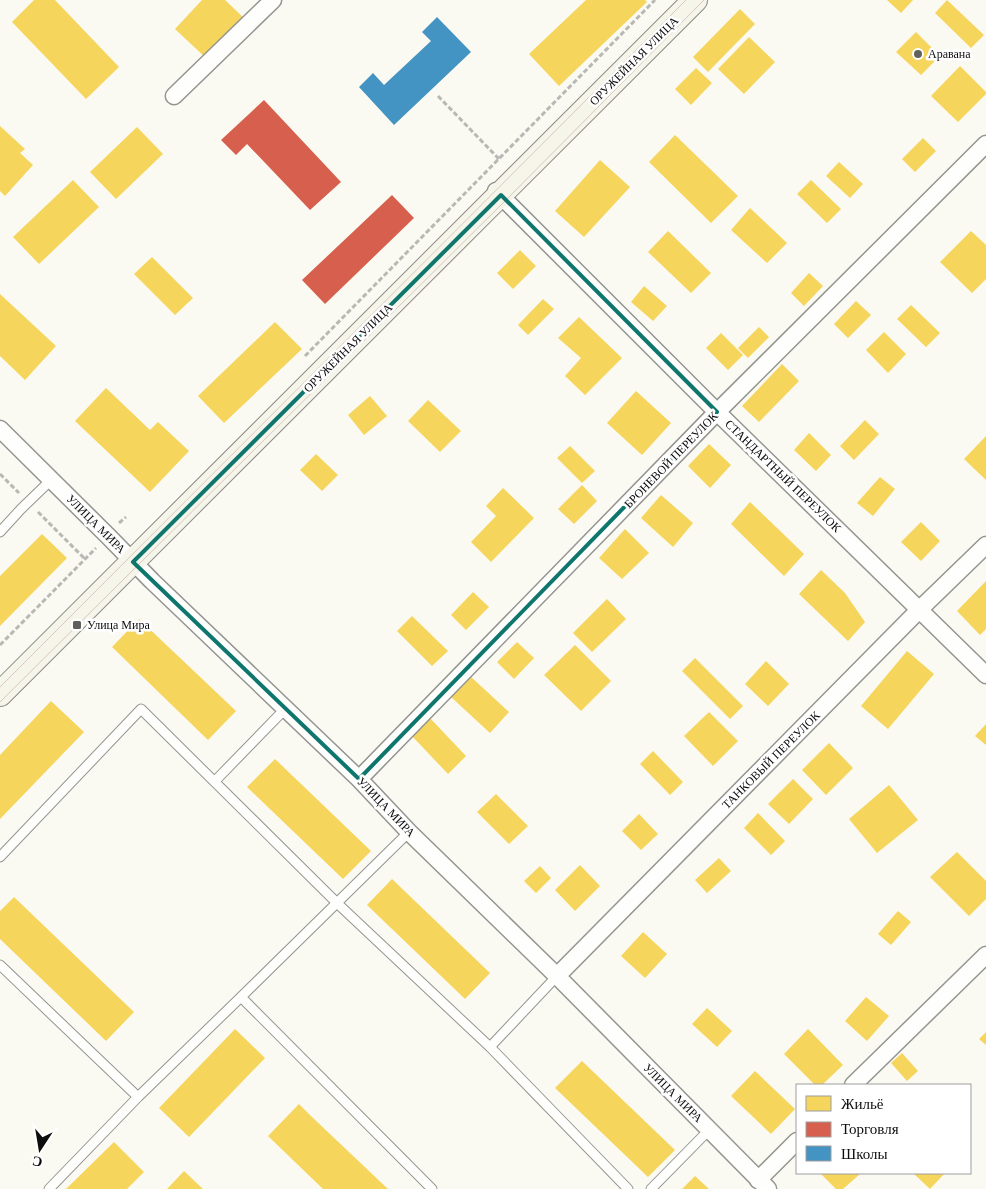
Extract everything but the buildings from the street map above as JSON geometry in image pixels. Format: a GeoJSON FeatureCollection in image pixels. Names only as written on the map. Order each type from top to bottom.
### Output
{"type":"FeatureCollection","features":[{"type":"Feature","properties":{"kind":"street"},"geometry":{"type":"LineString","coordinates":[[174,96],[273,0]]}},
{"type":"Feature","properties":{"kind":"street","name":"ОРУЖЕЙНАЯ УЛИЦА"},"geometry":{"type":"LineString","coordinates":[[0,694],[499,193],[695,0]]}},
{"type":"Feature","properties":{"kind":"street","name":"БРОНЕВОЙ ПЕРЕУЛОК"},"geometry":{"type":"LineString","coordinates":[[359,779],[717,412],[986,144]]}},
{"type":"Feature","properties":{"kind":"street","name":"СТАНДАРТНЫЙ ПЕРЕУЛОК"},"geometry":{"type":"LineString","coordinates":[[499,193],[717,412],[986,675]]}},
{"type":"Feature","properties":{"kind":"street","name":"УЛИЦА МИРА"},"geometry":{"type":"LineString","coordinates":[[0,429],[133,562],[359,779],[409,832],[557,976],[763,1184]]}},
{"type":"Feature","properties":{"kind":"street","name":"ТАНКОВЫЙ ПЕРЕУЛОК"},"geometry":{"type":"LineString","coordinates":[[557,976],[920,609],[986,545]]}},
{"type":"Feature","properties":{"kind":"street"},"geometry":{"type":"LineString","coordinates":[[854,1084],[986,955]]}},
{"type":"Feature","properties":{"kind":"street"},"geometry":{"type":"LineString","coordinates":[[763,1184],[796,1142]]}},
{"type":"Feature","properties":{"kind":"lane"},"geometry":{"type":"LineString","coordinates":[[0,532],[52,479]]}},
{"type":"Feature","properties":{"kind":"lane"},"geometry":{"type":"LineString","coordinates":[[215,781],[286,708]]}},
{"type":"Feature","properties":{"kind":"lane"},"geometry":{"type":"LineString","coordinates":[[0,857],[141,709],[338,904],[490,1047],[628,1189]]}},
{"type":"Feature","properties":{"kind":"lane"},"geometry":{"type":"LineString","coordinates":[[49,1189],[138,1098],[338,904],[409,832]]}},
{"type":"Feature","properties":{"kind":"lane"},"geometry":{"type":"LineString","coordinates":[[0,965],[138,1098]]}},
{"type":"Feature","properties":{"kind":"lane"},"geometry":{"type":"LineString","coordinates":[[490,1047],[557,976]]}},
{"type":"Feature","properties":{"kind":"lane"},"geometry":{"type":"LineString","coordinates":[[241,997],[432,1189]]}},
{"type":"Feature","properties":{"kind":"lane"},"geometry":{"type":"LineString","coordinates":[[651,1189],[709,1130]]}},
{"type":"Feature","properties":{"kind":"path"},"geometry":{"type":"LineString","coordinates":[[464,195],[655,0]]}},
{"type":"Feature","properties":{"kind":"path"},"geometry":{"type":"LineString","coordinates":[[438,96],[499,159]]}},
{"type":"Feature","properties":{"kind":"path"},"geometry":{"type":"LineString","coordinates":[[0,474],[85,559],[0,645]]}},
{"type":"Feature","properties":{"kind":"highlighted area"},"geometry":{"type":"Polygon","coordinates":[[[501,195],[717,412],[359,779],[133,562],[501,195]]]}},
{"type":"Feature","properties":{"kind":"tram line"},"geometry":{"type":"LineString","coordinates":[[0,687],[686,0]]}},
{"type":"Feature","properties":{"kind":"tram line"},"geometry":{"type":"LineString","coordinates":[[0,702],[506,200],[704,0]]}},
{"type":"Feature","properties":{"kind":"place","name":"Аравана"},"geometry":{"type":"Point","coordinates":[918,54]}},
{"type":"Feature","properties":{"kind":"place","name":"Улица Мира"},"geometry":{"type":"Point","coordinates":[77,625]}}]}
